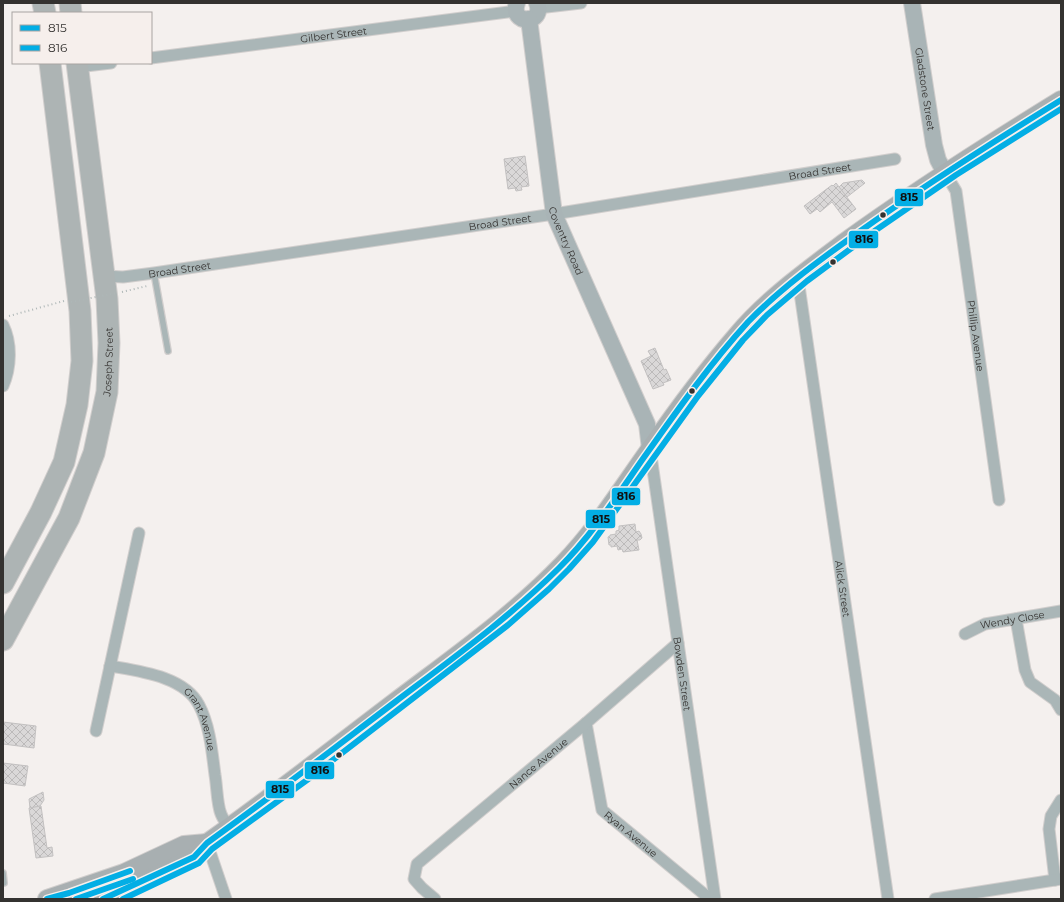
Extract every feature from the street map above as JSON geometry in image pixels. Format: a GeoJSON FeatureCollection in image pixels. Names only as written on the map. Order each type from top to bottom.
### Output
{"type":"FeatureCollection","features":[{"type":"Feature","properties":{"kind":"highway"},"geometry":{"type":"LineString","coordinates":[[3,583],[41,512],[64,462],[77,405],[82,361],[80,311],[50,64]]}},
{"type":"Feature","properties":{"kind":"highway","name":"Joseph Street"},"geometry":{"type":"LineString","coordinates":[[3,640],[69,518],[94,453],[107,392],[109,320],[77,65]]}},
{"type":"Feature","properties":{"kind":"main road"},"geometry":{"type":"LineString","coordinates":[[103,899],[194,857],[207,843],[353,735],[507,617],[564,563],[588,535],[612,504],[692,391],[738,333],[766,306],[798,279],[893,207],[1061,100]]}},
{"type":"Feature","properties":{"kind":"main road"},"geometry":{"type":"LineString","coordinates":[[52,896],[124,873],[184,845],[207,843]]}},
{"type":"Feature","properties":{"kind":"street","name":"Gilbert Street"},"geometry":{"type":"LineString","coordinates":[[152,58],[581,3]]}},
{"type":"Feature","properties":{"kind":"street","name":"Gladstone Street"},"geometry":{"type":"LineString","coordinates":[[912,3],[934,145],[938,160],[945,173]]}},
{"type":"Feature","properties":{"kind":"street","name":"Coventry Road"},"geometry":{"type":"LineString","coordinates":[[527,9],[554,214],[647,424],[650,449]]}},
{"type":"Feature","properties":{"kind":"street"},"geometry":{"type":"LineString","coordinates":[[77,65],[94,64]]}},
{"type":"Feature","properties":{"kind":"street","name":"Broad Street"},"geometry":{"type":"LineString","coordinates":[[104,276],[123,278],[554,214],[895,159]]}},
{"type":"Feature","properties":{"kind":"street","name":"Phillip Avenue"},"geometry":{"type":"LineString","coordinates":[[945,173],[956,191],[999,500]]}},
{"type":"Feature","properties":{"kind":"street","name":"Alick Street"},"geometry":{"type":"LineString","coordinates":[[798,279],[888,899]]}},
{"type":"Feature","properties":{"kind":"street"},"geometry":{"type":"LineString","coordinates":[[3,325],[6,331],[10,354],[3,386]]}},
{"type":"Feature","properties":{"kind":"street","name":"Bowden Street"},"geometry":{"type":"LineString","coordinates":[[650,449],[714,899]]}},
{"type":"Feature","properties":{"kind":"street"},"geometry":{"type":"LineString","coordinates":[[96,730],[139,533]]}},
{"type":"Feature","properties":{"kind":"street","name":"Wendy Close"},"geometry":{"type":"LineString","coordinates":[[965,634],[985,624],[1061,611]]}},
{"type":"Feature","properties":{"kind":"street"},"geometry":{"type":"LineString","coordinates":[[1016,619],[1025,670],[1030,682],[1055,700],[1061,710]]}},
{"type":"Feature","properties":{"kind":"street","name":"Nance Avenue"},"geometry":{"type":"LineString","coordinates":[[435,899],[414,879],[417,864],[586,723],[678,643]]}},
{"type":"Feature","properties":{"kind":"street","name":"Grant Avenue"},"geometry":{"type":"LineString","coordinates":[[110,666],[150,674],[174,683],[186,690],[198,704],[205,719],[210,742],[221,814],[229,828]]}},
{"type":"Feature","properties":{"kind":"street","name":"Ryan Avenue"},"geometry":{"type":"LineString","coordinates":[[586,723],[602,810],[710,899]]}},
{"type":"Feature","properties":{"kind":"street"},"geometry":{"type":"LineString","coordinates":[[935,899],[1058,880],[1048,829],[1051,816],[1061,800]]}},
{"type":"Feature","properties":{"kind":"street"},"geometry":{"type":"LineString","coordinates":[[207,843],[226,899]]}},
{"type":"Feature","properties":{"kind":"lane"},"geometry":{"type":"LineString","coordinates":[[152,273],[168,351]]}},
{"type":"Feature","properties":{"kind":"lane"},"geometry":{"type":"LineString","coordinates":[[3,873],[4,883]]}},
{"type":"Feature","properties":{"kind":"path"},"geometry":{"type":"LineString","coordinates":[[71,309],[71,302],[116,294],[148,286],[147,284],[128,287]]}},
{"type":"Feature","properties":{"kind":"path"},"geometry":{"type":"LineString","coordinates":[[3,318],[67,301]]}},
{"type":"Feature","properties":{"kind":"building"},"geometry":{"type":"Polygon","coordinates":[[[525,156],[529,186],[521,187],[522,190],[516,191],[515,188],[508,189],[504,159],[525,156]]]}},
{"type":"Feature","properties":{"kind":"building"},"geometry":{"type":"Polygon","coordinates":[[[862,180],[865,183],[847,197],[839,187],[843,183],[862,180]]]}},
{"type":"Feature","properties":{"kind":"building"},"geometry":{"type":"Polygon","coordinates":[[[836,183],[856,209],[844,218],[832,202],[820,212],[817,209],[810,214],[804,206],[836,183]]]}},
{"type":"Feature","properties":{"kind":"building"},"geometry":{"type":"Polygon","coordinates":[[[655,348],[664,370],[666,369],[671,380],[663,383],[664,385],[653,389],[641,361],[651,356],[648,351],[655,348]]]}},
{"type":"Feature","properties":{"kind":"building"},"geometry":{"type":"Polygon","coordinates":[[[635,524],[636,532],[639,531],[642,538],[637,540],[639,550],[623,552],[622,549],[618,550],[617,546],[611,547],[611,545],[609,545],[608,537],[616,534],[616,531],[619,530],[619,526],[635,524]]]}},
{"type":"Feature","properties":{"kind":"building"},"geometry":{"type":"Polygon","coordinates":[[[3,722],[36,726],[34,748],[3,744],[3,722]]]}},
{"type":"Feature","properties":{"kind":"building"},"geometry":{"type":"Polygon","coordinates":[[[3,763],[28,766],[25,786],[3,783],[3,763]]]}},
{"type":"Feature","properties":{"kind":"building"},"geometry":{"type":"Polygon","coordinates":[[[43,792],[44,800],[40,806],[30,808],[29,799],[43,792]]]}},
{"type":"Feature","properties":{"kind":"building"},"geometry":{"type":"Polygon","coordinates":[[[41,806],[47,848],[52,847],[53,856],[36,858],[29,808],[41,806]]]}},
{"type":"Feature","properties":{"kind":"transit line","name":"815"},"geometry":{"type":"LineString","coordinates":[[103,899],[194,857],[207,843],[302,773],[459,654],[500,621],[559,568],[582,543],[705,373],[733,339],[761,309],[816,263],[909,197],[1061,100]]}},
{"type":"Feature","properties":{"kind":"transit line","name":"816"},"geometry":{"type":"LineString","coordinates":[[123,899],[199,863],[212,849],[307,780],[508,625],[549,589],[593,542],[698,396],[743,340],[767,315],[807,281],[876,230],[956,175],[1061,109]]}},
{"type":"Feature","properties":{"kind":"transit line","name":"815"},"geometry":{"type":"LineString","coordinates":[[47,899],[69,893],[130,871]]}},
{"type":"Feature","properties":{"kind":"transit line","name":"816"},"geometry":{"type":"LineString","coordinates":[[76,899],[133,879]]}}]}
